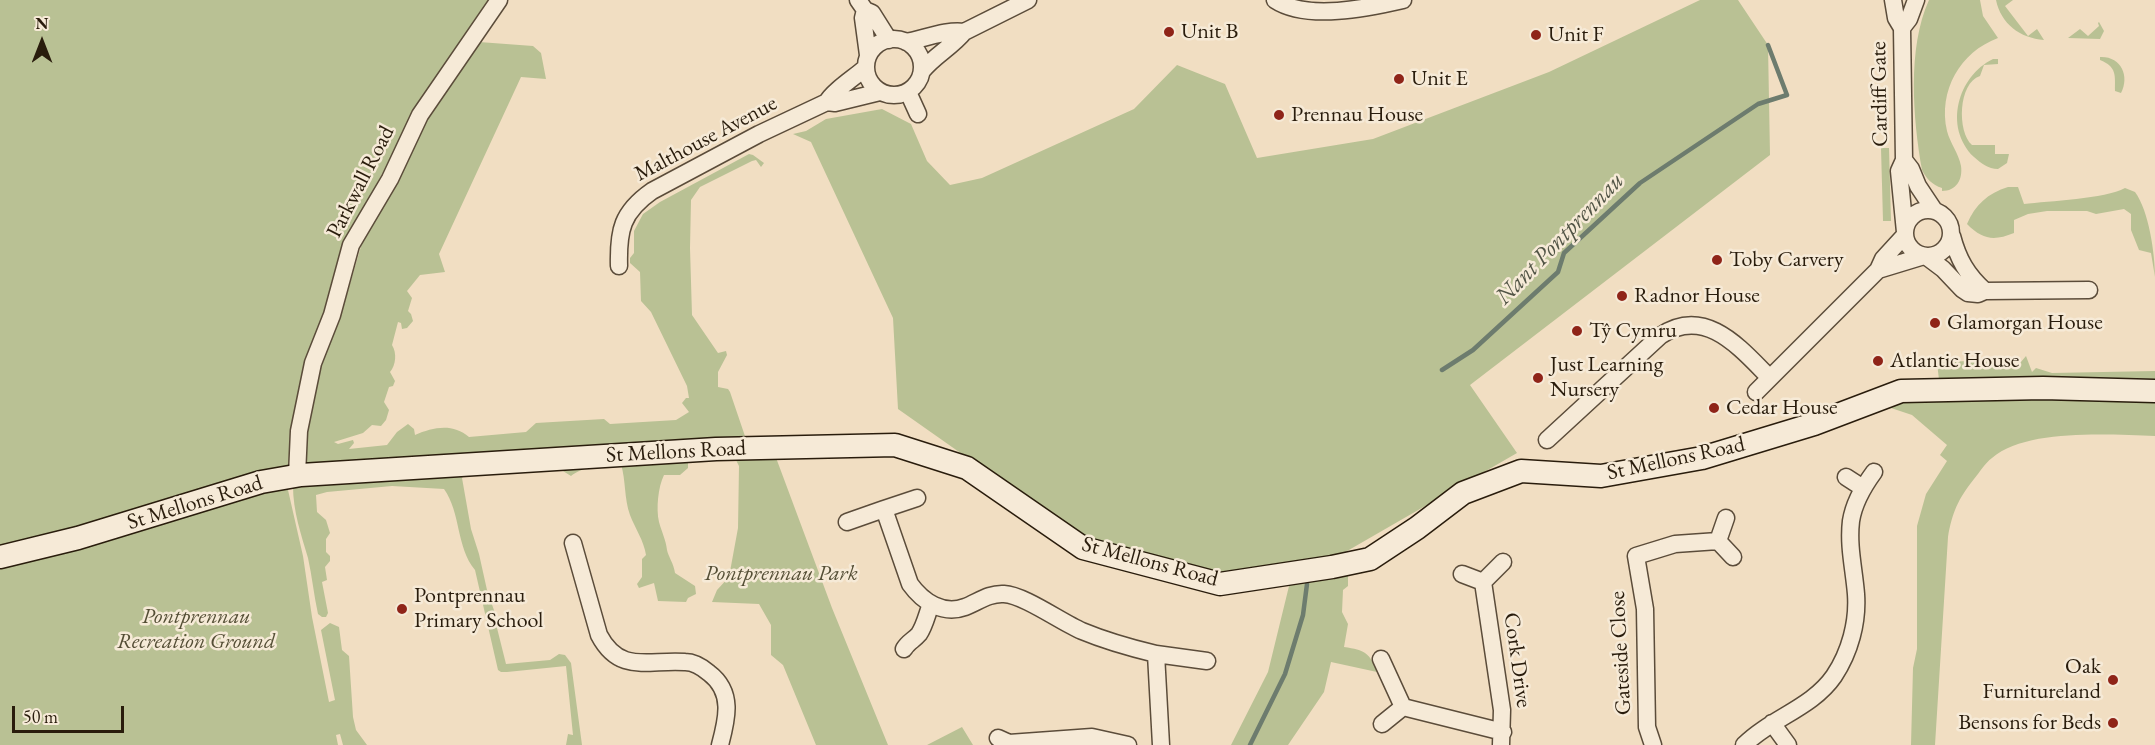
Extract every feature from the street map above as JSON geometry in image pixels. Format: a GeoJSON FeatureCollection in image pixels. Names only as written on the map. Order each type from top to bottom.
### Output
{"type":"FeatureCollection","features":[{"type":"Feature","properties":{"kind":"main road","name":"St Mellons Road"},"geometry":{"type":"LineString","coordinates":[[0,557],[78,538],[261,482],[297,475],[692,450],[895,445],[967,468],[1083,548],[1220,584],[1370,559],[1463,494],[1521,471],[1601,476],[1702,458],[1814,424],[1901,391],[2043,388],[2155,391]]}},
{"type":"Feature","properties":{"kind":"street","name":"Parkwall Road"},"geometry":{"type":"LineString","coordinates":[[297,475],[299,431],[313,363],[332,315],[351,245],[390,179],[420,115],[499,0]]}},
{"type":"Feature","properties":{"kind":"street"},"geometry":{"type":"LineString","coordinates":[[861,5],[867,78],[880,92],[889,96],[908,92],[919,80],[922,71],[932,58],[964,32],[1028,0]]}},
{"type":"Feature","properties":{"kind":"street"},"geometry":{"type":"LineString","coordinates":[[1275,0],[1288,7],[1316,11],[1345,10],[1403,0]]}},
{"type":"Feature","properties":{"kind":"street","name":"Cardiff Gate"},"geometry":{"type":"LineString","coordinates":[[1893,0],[1896,18],[1902,28],[1904,160],[1899,171],[1905,234]]}},
{"type":"Feature","properties":{"kind":"street","name":"Cardiff Gate"},"geometry":{"type":"LineString","coordinates":[[1902,28],[1910,19],[1916,0]]}},
{"type":"Feature","properties":{"kind":"street"},"geometry":{"type":"LineString","coordinates":[[861,5],[872,13],[889,40]]}},
{"type":"Feature","properties":{"kind":"street"},"geometry":{"type":"LineString","coordinates":[[867,62],[881,42],[889,40],[906,42],[954,30],[964,32]]}},
{"type":"Feature","properties":{"kind":"street"},"geometry":{"type":"LineString","coordinates":[[906,42],[919,53],[922,71]]}},
{"type":"Feature","properties":{"kind":"street","name":"Malthouse Avenue"},"geometry":{"type":"LineString","coordinates":[[827,102],[831,95],[845,86],[867,62]]}},
{"type":"Feature","properties":{"kind":"street","name":"Malthouse Avenue"},"geometry":{"type":"LineString","coordinates":[[620,266],[621,230],[629,210],[638,200],[759,134],[827,102],[835,103],[880,92]]}},
{"type":"Feature","properties":{"kind":"street"},"geometry":{"type":"LineString","coordinates":[[908,92],[918,114]]}},
{"type":"Feature","properties":{"kind":"street","name":"Cardiff Gate"},"geometry":{"type":"LineString","coordinates":[[1904,160],[1934,210],[1946,218],[1964,268],[1975,283],[1985,291]]}},
{"type":"Feature","properties":{"kind":"street"},"geometry":{"type":"LineString","coordinates":[[1756,392],[1878,270],[1883,259],[1905,234],[1912,216],[1927,210],[1934,210]]}},
{"type":"Feature","properties":{"kind":"street"},"geometry":{"type":"LineString","coordinates":[[1905,234],[1911,248],[1944,269],[1962,289],[1968,292],[1978,294],[1985,291],[2092,292]]}},
{"type":"Feature","properties":{"kind":"street"},"geometry":{"type":"LineString","coordinates":[[1878,270],[1945,251],[1952,236]]}},
{"type":"Feature","properties":{"kind":"street"},"geometry":{"type":"LineString","coordinates":[[1547,440],[1660,336],[1678,327],[1697,326],[1733,340],[1770,378]]}},
{"type":"Feature","properties":{"kind":"street"},"geometry":{"type":"LineString","coordinates":[[1744,745],[1823,689],[1833,676],[1847,649],[1852,635],[1856,609],[1850,534],[1852,519],[1863,488],[1874,472]]}},
{"type":"Feature","properties":{"kind":"street"},"geometry":{"type":"LineString","coordinates":[[1846,477],[1863,488]]}},
{"type":"Feature","properties":{"kind":"street"},"geometry":{"type":"LineString","coordinates":[[848,522],[917,498]]}},
{"type":"Feature","properties":{"kind":"street"},"geometry":{"type":"LineString","coordinates":[[884,509],[910,584],[931,604],[940,608],[958,609],[989,596],[1005,594],[1018,598],[1082,631],[1126,646],[1156,654],[1207,660]]}},
{"type":"Feature","properties":{"kind":"street"},"geometry":{"type":"LineString","coordinates":[[1726,518],[1718,541],[1732,557]]}},
{"type":"Feature","properties":{"kind":"street","name":"Gateside Close"},"geometry":{"type":"LineString","coordinates":[[1653,745],[1647,727],[1645,609],[1632,549],[1718,541]]}},
{"type":"Feature","properties":{"kind":"street"},"geometry":{"type":"LineString","coordinates":[[573,543],[599,635],[611,652],[631,663],[685,662],[697,664],[716,679],[726,696],[727,707],[727,718],[720,745]]}},
{"type":"Feature","properties":{"kind":"street"},"geometry":{"type":"LineString","coordinates":[[1462,574],[1483,582],[1503,562]]}},
{"type":"Feature","properties":{"kind":"street","name":"Cork Drive"},"geometry":{"type":"LineString","coordinates":[[1483,582],[1502,710],[1502,738]]}},
{"type":"Feature","properties":{"kind":"street"},"geometry":{"type":"LineString","coordinates":[[904,649],[920,632],[931,604]]}},
{"type":"Feature","properties":{"kind":"street"},"geometry":{"type":"LineString","coordinates":[[1156,654],[1161,745]]}},
{"type":"Feature","properties":{"kind":"street"},"geometry":{"type":"LineString","coordinates":[[1381,659],[1403,707],[1502,738]]}},
{"type":"Feature","properties":{"kind":"street"},"geometry":{"type":"LineString","coordinates":[[1382,724],[1403,707]]}},
{"type":"Feature","properties":{"kind":"street"},"geometry":{"type":"LineString","coordinates":[[1772,723],[1788,745]]}},
{"type":"Feature","properties":{"kind":"street"},"geometry":{"type":"LineString","coordinates":[[998,738],[1009,742],[1071,742],[1102,738],[1128,745]]}},
{"type":"Feature","properties":{"kind":"green space"},"geometry":{"type":"Polygon","coordinates":[[[0,0],[492,0],[410,123],[340,251],[315,383],[340,318],[364,236],[384,206],[434,108],[479,42],[533,46],[541,53],[546,79],[521,77],[439,254],[445,272],[420,275],[407,291],[412,298],[408,311],[413,321],[407,328],[402,329],[401,323],[398,322],[392,345],[395,362],[390,372],[395,381],[393,386],[389,387],[384,402],[389,410],[386,420],[381,426],[372,425],[363,433],[334,442],[338,444],[353,440],[354,443],[349,449],[387,445],[397,432],[408,424],[414,429],[415,435],[429,430],[450,428],[469,437],[526,432],[536,423],[604,419],[610,424],[676,420],[689,412],[682,403],[689,398],[687,386],[651,312],[641,301],[640,272],[630,263],[630,258],[634,253],[634,231],[643,214],[660,202],[749,154],[764,163],[761,167],[756,160],[752,161],[700,187],[691,200],[692,315],[718,353],[726,351],[727,355],[718,372],[718,387],[728,389],[730,392],[748,445],[688,461],[688,468],[680,475],[664,475],[662,480],[658,498],[659,522],[675,573],[695,586],[696,594],[688,598],[686,602],[658,601],[654,583],[639,588],[637,584],[642,577],[642,559],[646,555],[628,509],[621,464],[588,468],[571,476],[555,466],[544,472],[527,468],[466,473],[462,478],[471,529],[497,619],[496,624],[506,664],[550,660],[559,654],[565,655],[571,663],[582,745],[566,745],[568,734],[573,735],[566,666],[507,672],[498,670],[475,570],[465,551],[453,509],[444,489],[392,486],[316,495],[317,512],[326,520],[330,533],[326,539],[326,552],[330,556],[330,561],[325,567],[327,580],[322,582],[328,613],[326,617],[318,614],[308,558],[294,504],[293,486],[310,464],[306,462],[0,551],[0,0]]]}},
{"type":"Feature","properties":{"kind":"green space"},"geometry":{"type":"Polygon","coordinates":[[[1700,0],[1738,0],[1768,45],[1770,155],[1470,385],[1517,453],[1335,558],[1223,575],[1087,542],[898,409],[893,318],[811,142],[793,134],[806,131],[826,119],[882,109],[911,124],[927,161],[950,185],[982,178],[1134,109],[1177,65],[1225,84],[1257,158],[1373,139],[1549,72],[1700,0]]]}},
{"type":"Feature","properties":{"kind":"green space"},"geometry":{"type":"Polygon","coordinates":[[[1929,0],[1980,0],[1983,16],[1998,38],[1985,44],[1963,63],[1949,88],[1945,116],[1947,131],[1961,171],[1960,180],[1955,187],[1942,191],[1942,188],[1930,181],[1922,170],[1914,106],[1917,40],[1929,0]]]}},
{"type":"Feature","properties":{"kind":"green space"},"geometry":{"type":"Polygon","coordinates":[[[1996,0],[2013,0],[2005,6],[2028,36],[2037,29],[2044,40],[2035,39],[2020,33],[2007,23],[1996,0]]]}},
{"type":"Feature","properties":{"kind":"green space"},"geometry":{"type":"Polygon","coordinates":[[[2099,22],[2104,31],[2100,39],[2068,38],[2080,29],[2088,36],[2099,26],[2099,22]]]}},
{"type":"Feature","properties":{"kind":"green space"},"geometry":{"type":"Polygon","coordinates":[[[2100,57],[2113,60],[2122,68],[2124,87],[2121,93],[2115,91],[2115,76],[2112,69],[2100,60],[2100,57]]]}},
{"type":"Feature","properties":{"kind":"green space"},"geometry":{"type":"Polygon","coordinates":[[[1993,59],[1998,59],[1998,64],[1984,65],[1993,59]]]}},
{"type":"Feature","properties":{"kind":"green space"},"geometry":{"type":"Polygon","coordinates":[[[1984,65],[1980,76],[1973,80],[1964,97],[1962,119],[1964,130],[1972,145],[1995,145],[1995,154],[2009,154],[2007,163],[1998,169],[1988,167],[1974,157],[1964,145],[1959,131],[1957,117],[1959,103],[1963,90],[1971,77],[1984,65]]]}},
{"type":"Feature","properties":{"kind":"green space"},"geometry":{"type":"Polygon","coordinates":[[[1881,148],[1889,148],[1891,221],[1883,221],[1881,148]]]}},
{"type":"Feature","properties":{"kind":"green space"},"geometry":{"type":"Polygon","coordinates":[[[2008,187],[2018,187],[2024,204],[2104,195],[2125,188],[2135,192],[2147,221],[2154,257],[2155,277],[2151,253],[2139,250],[2131,230],[2131,214],[2124,209],[2096,214],[2087,211],[2047,211],[2028,214],[2014,220],[2014,233],[1995,238],[1978,233],[1967,224],[1983,201],[2008,187]]]}},
{"type":"Feature","properties":{"kind":"green space"},"geometry":{"type":"Polygon","coordinates":[[[2026,356],[2032,372],[2036,368],[2052,373],[2155,371],[2155,388],[1940,388],[1937,363],[1977,360],[2006,364],[2015,369],[2026,356]]]}},
{"type":"Feature","properties":{"kind":"green space"},"geometry":{"type":"Polygon","coordinates":[[[2155,394],[2155,436],[2070,435],[2026,442],[2007,448],[1992,458],[1968,486],[1956,506],[1948,537],[1935,745],[1911,745],[1913,668],[1917,649],[1917,526],[1926,494],[1947,461],[1940,455],[1947,445],[1912,415],[1891,408],[1851,414],[1895,397],[2155,394]]]}},
{"type":"Feature","properties":{"kind":"green space","name":"Pontprennau Park"},"geometry":{"type":"Polygon","coordinates":[[[732,452],[775,455],[832,608],[888,745],[816,745],[783,665],[771,655],[771,625],[759,604],[712,602],[717,590],[729,577],[738,528],[739,466],[732,452]]]}},
{"type":"Feature","properties":{"kind":"green space","name":"Pontprennau Recreation Ground"},"geometry":{"type":"Polygon","coordinates":[[[283,486],[288,490],[303,556],[312,617],[329,702],[335,700],[321,630],[330,623],[339,627],[342,650],[349,656],[353,717],[356,730],[367,745],[343,745],[340,734],[336,735],[338,745],[0,745],[0,564],[283,486]]]}},
{"type":"Feature","properties":{"kind":"green space"},"geometry":{"type":"Polygon","coordinates":[[[1348,570],[1348,586],[1343,590],[1342,612],[1348,624],[1344,647],[1366,654],[1372,660],[1377,672],[1331,662],[1324,692],[1288,745],[1231,745],[1268,672],[1290,582],[1348,570]]]}},
{"type":"Feature","properties":{"kind":"green space"},"geometry":{"type":"Polygon","coordinates":[[[962,727],[973,745],[927,745],[962,727]]]}},
{"type":"Feature","properties":{"kind":"waterway","name":"Nant Pontprennau"},"geometry":{"type":"LineString","coordinates":[[1442,370],[1473,350],[1558,272],[1564,253],[1640,183],[1758,104],[1787,95],[1768,45]]}},
{"type":"Feature","properties":{"kind":"waterway","name":"Nant Pontprennau"},"geometry":{"type":"LineString","coordinates":[[1250,745],[1285,674],[1303,615],[1307,584]]}},
{"type":"Feature","properties":{"kind":"place","name":"Unit B"},"geometry":{"type":"Point","coordinates":[1169,32]}},
{"type":"Feature","properties":{"kind":"place","name":"Unit F"},"geometry":{"type":"Point","coordinates":[1536,35]}},
{"type":"Feature","properties":{"kind":"place","name":"Unit E"},"geometry":{"type":"Point","coordinates":[1399,79]}},
{"type":"Feature","properties":{"kind":"place","name":"Prennau House"},"geometry":{"type":"Point","coordinates":[1279,115]}},
{"type":"Feature","properties":{"kind":"place","name":"Toby Carvery"},"geometry":{"type":"Point","coordinates":[1717,260]}},
{"type":"Feature","properties":{"kind":"place","name":"Radnor House"},"geometry":{"type":"Point","coordinates":[1622,296]}},
{"type":"Feature","properties":{"kind":"place","name":"Glamorgan House"},"geometry":{"type":"Point","coordinates":[1935,323]}},
{"type":"Feature","properties":{"kind":"place","name":"Tŷ Cymru"},"geometry":{"type":"Point","coordinates":[1577,331]}},
{"type":"Feature","properties":{"kind":"place","name":"Atlantic House"},"geometry":{"type":"Point","coordinates":[1878,361]}},
{"type":"Feature","properties":{"kind":"place","name":"Just Learning Nursery"},"geometry":{"type":"Point","coordinates":[1538,378]}},
{"type":"Feature","properties":{"kind":"place","name":"Cedar House"},"geometry":{"type":"Point","coordinates":[1714,408]}},
{"type":"Feature","properties":{"kind":"place","name":"Pontprennau Primary School"},"geometry":{"type":"Point","coordinates":[402,609]}},
{"type":"Feature","properties":{"kind":"place","name":"Oak Furnitureland"},"geometry":{"type":"Point","coordinates":[2113,680]}},
{"type":"Feature","properties":{"kind":"place","name":"Bensons for Beds"},"geometry":{"type":"Point","coordinates":[2113,723]}}]}
